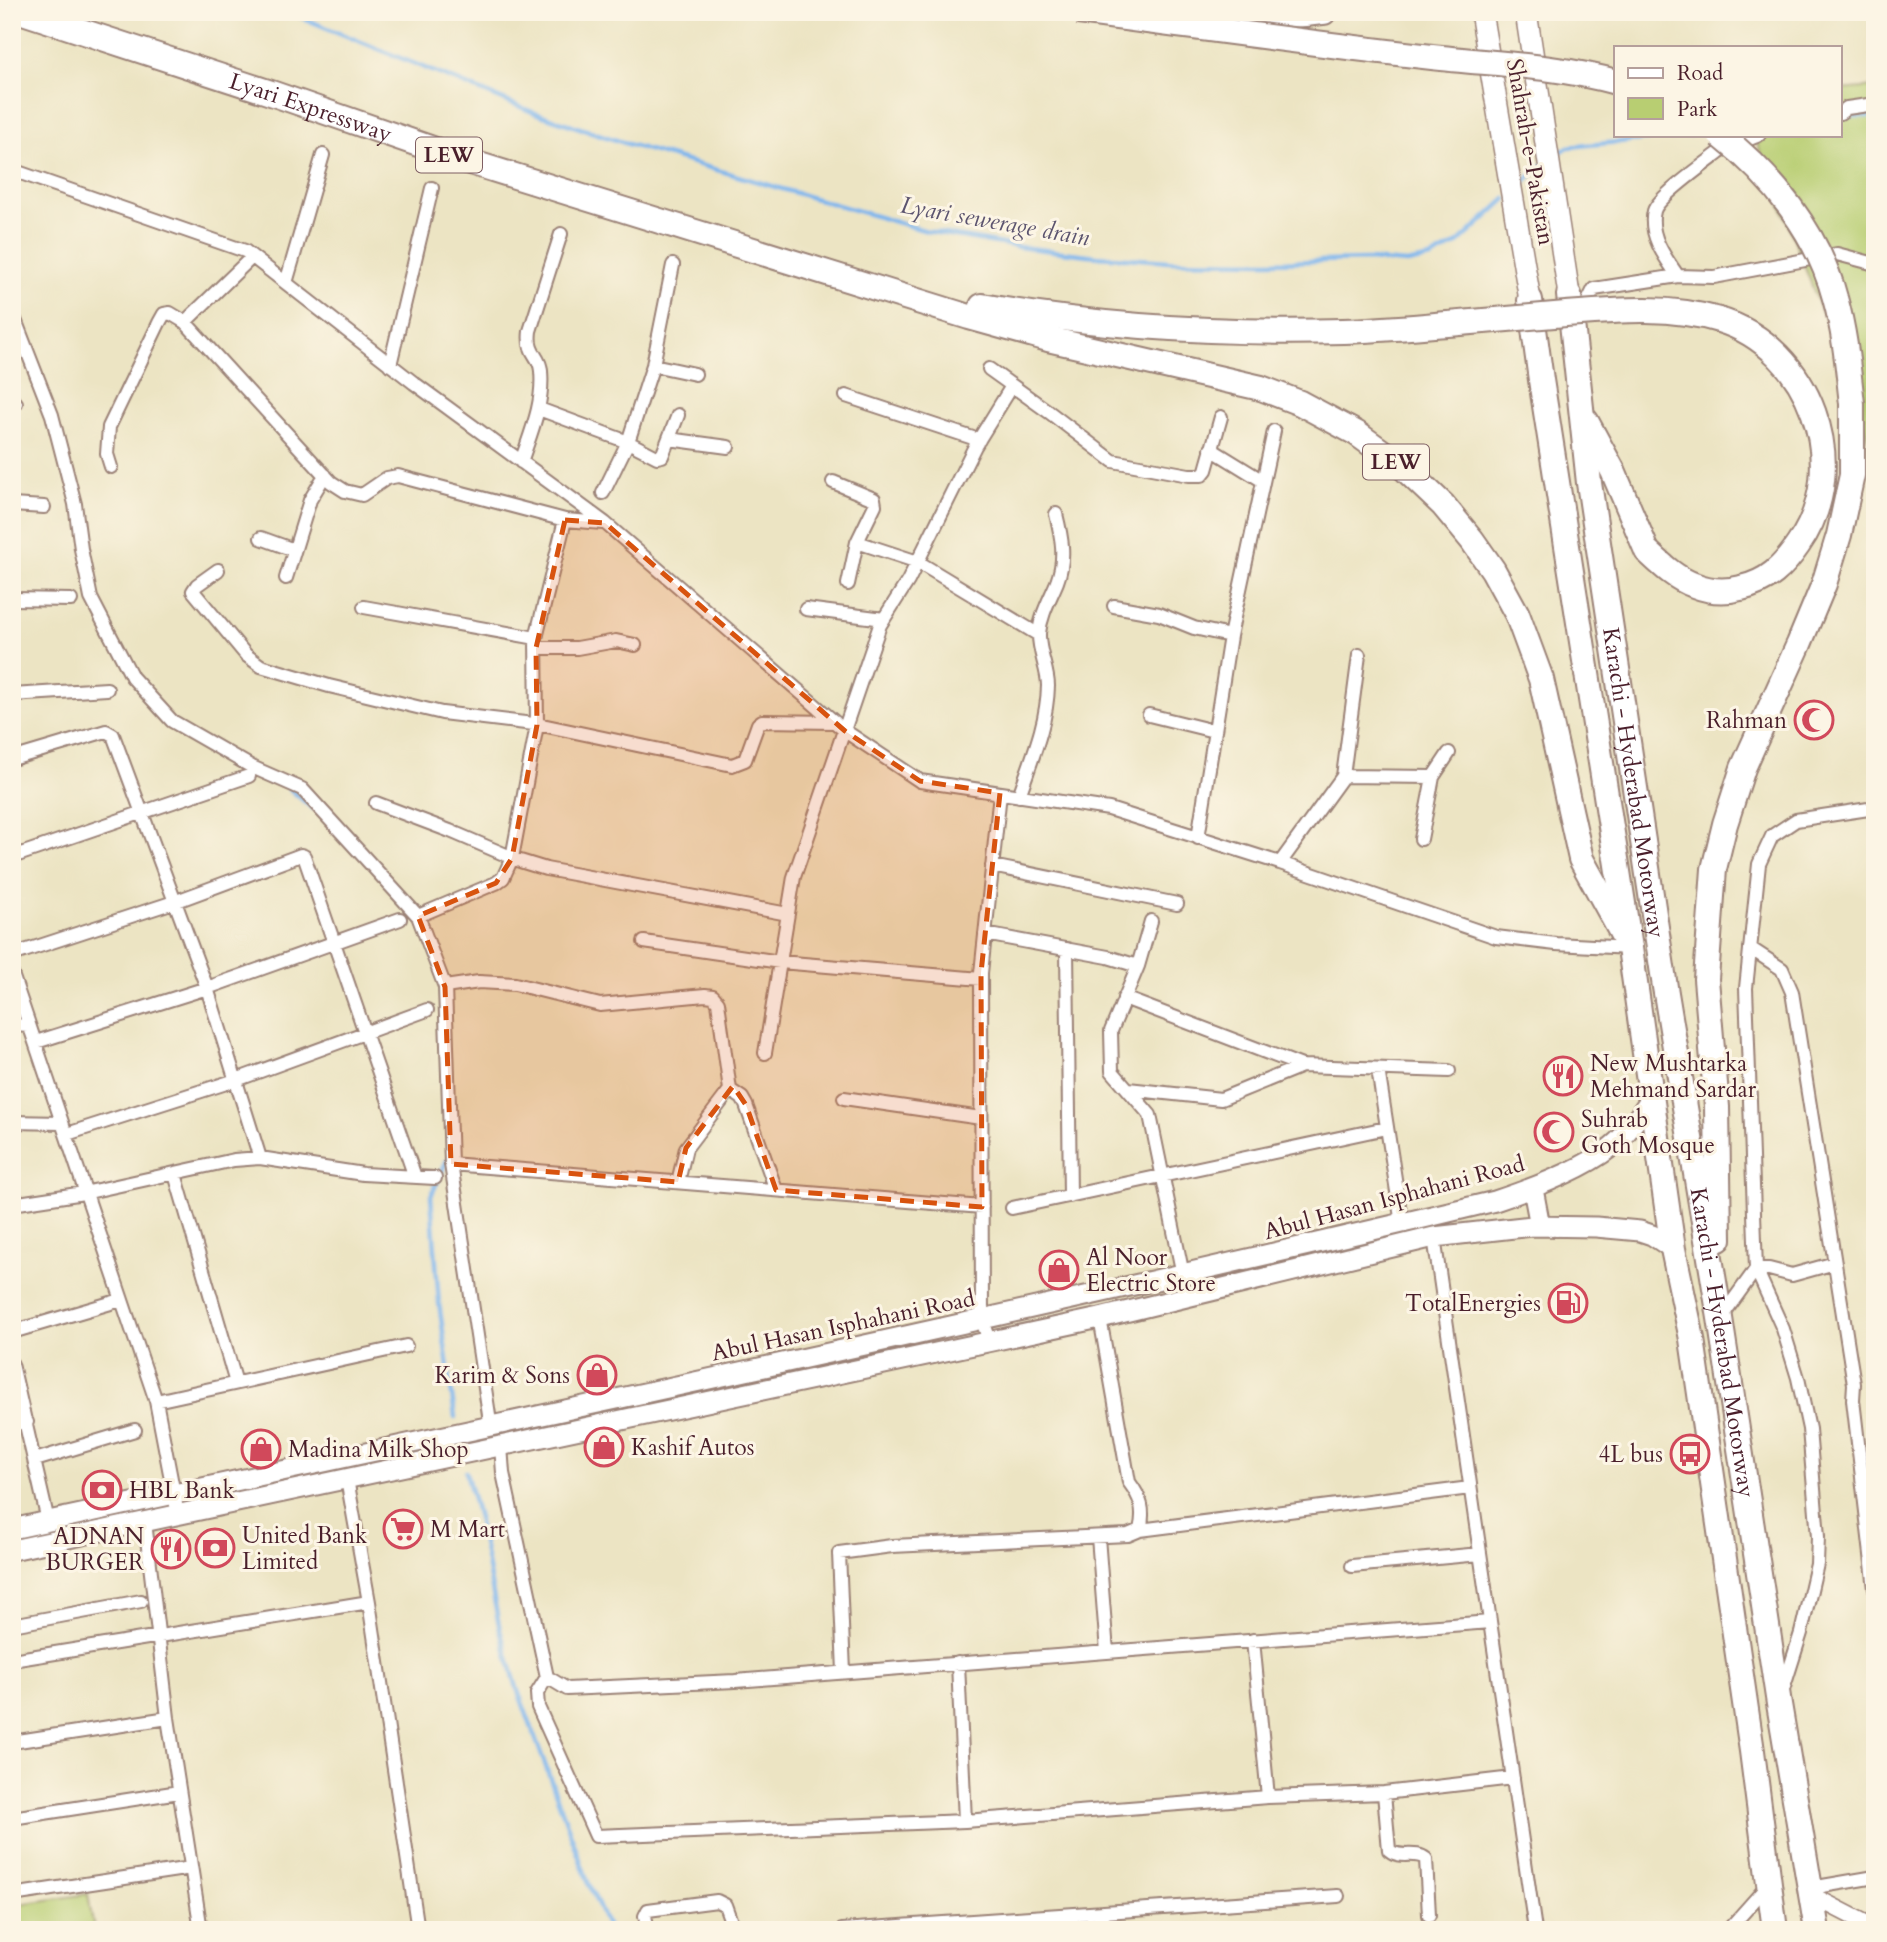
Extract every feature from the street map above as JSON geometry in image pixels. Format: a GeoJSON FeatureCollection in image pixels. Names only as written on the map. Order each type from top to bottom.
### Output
{"type":"FeatureCollection","features":[{"type":"Feature","properties":{"kind":"highway","name":"Lyari Expressway"},"geometry":{"type":"LineString","coordinates":[[23,12],[274,94],[473,163],[878,287]]}},
{"type":"Feature","properties":{"kind":"highway"},"geometry":{"type":"LineString","coordinates":[[1078,12],[1432,57],[1544,68],[1614,81]]}},
{"type":"Feature","properties":{"kind":"highway"},"geometry":{"type":"LineString","coordinates":[[1247,12],[1289,15],[1324,12]]}},
{"type":"Feature","properties":{"kind":"highway","name":"Shahrah-e-Pakistan"},"geometry":{"type":"LineString","coordinates":[[1527,15],[1569,295]]}},
{"type":"Feature","properties":{"kind":"highway","name":"Shahrah-e-Pakistan"},"geometry":{"type":"LineString","coordinates":[[1481,16],[1530,300]]}},
{"type":"Feature","properties":{"kind":"highway"},"geometry":{"type":"LineString","coordinates":[[1720,1318],[1717,1107],[1706,979],[1714,869],[1743,768],[1814,608],[1839,535],[1852,475],[1852,404],[1846,348],[1838,309],[1818,254],[1796,215],[1774,185],[1745,155],[1721,136]]}},
{"type":"Feature","properties":{"kind":"highway","name":"LEW"},"geometry":{"type":"LineString","coordinates":[[878,287],[1014,312],[1135,326],[1344,331],[1652,309],[1691,313],[1720,320],[1746,330],[1786,362],[1802,384],[1814,412],[1821,441],[1823,475],[1818,505],[1804,536],[1783,566],[1755,585],[1727,591],[1696,586],[1671,573],[1647,551],[1613,471],[1580,408]]}},
{"type":"Feature","properties":{"kind":"highway","name":"LEW"},"geometry":{"type":"LineString","coordinates":[[878,287],[1048,339],[1261,388],[1300,403],[1356,433],[1403,467],[1443,505],[1472,540],[1493,570],[1517,614],[1541,679],[1581,859],[1630,948]]}},
{"type":"Feature","properties":{"kind":"highway","name":"Karachi - Hyderabad Motorway"},"geometry":{"type":"LineString","coordinates":[[1569,295],[1589,483],[1662,974],[1720,1318],[1779,1704],[1817,1930]]}},
{"type":"Feature","properties":{"kind":"highway","name":"Karachi - Hyderabad Motorway"},"geometry":{"type":"LineString","coordinates":[[1530,300],[1630,948],[1673,1249],[1692,1339],[1752,1751],[1775,1930]]}},
{"type":"Feature","properties":{"kind":"main road","name":"Abul Hasan Isphahani Road"},"geometry":{"type":"LineString","coordinates":[[12,1529],[491,1428],[982,1320],[1495,1201],[1533,1189],[1598,1156],[1628,1132],[1651,1098]]}},
{"type":"Feature","properties":{"kind":"main road"},"geometry":{"type":"LineString","coordinates":[[1533,1189],[1540,1226]]}},
{"type":"Feature","properties":{"kind":"main road","name":"Abul Hasan Isphahani Road"},"geometry":{"type":"LineString","coordinates":[[12,1550],[1100,1318],[1434,1237],[1540,1226],[1640,1231],[1653,1235],[1673,1249]]}},
{"type":"Feature","properties":{"kind":"street"},"geometry":{"type":"LineString","coordinates":[[1843,110],[1875,104]]}},
{"type":"Feature","properties":{"kind":"street"},"geometry":{"type":"LineString","coordinates":[[1678,276],[1665,258],[1655,234],[1654,211],[1663,199],[1721,152],[1757,136]]}},
{"type":"Feature","properties":{"kind":"street"},"geometry":{"type":"LineString","coordinates":[[286,284],[323,155]]}},
{"type":"Feature","properties":{"kind":"street"},"geometry":{"type":"LineString","coordinates":[[12,170],[245,251],[390,365],[605,523],[845,731],[920,781],[1109,809],[1280,863],[1496,937],[1630,948]]}},
{"type":"Feature","properties":{"kind":"street"},"geometry":{"type":"LineString","coordinates":[[390,365],[432,188]]}},
{"type":"Feature","properties":{"kind":"street"},"geometry":{"type":"LineString","coordinates":[[521,462],[539,409],[541,368],[528,345],[530,331],[561,234]]}},
{"type":"Feature","properties":{"kind":"street"},"geometry":{"type":"LineString","coordinates":[[1572,333],[1594,289],[1678,276],[1714,277],[1837,254],[1875,264]]}},
{"type":"Feature","properties":{"kind":"street"},"geometry":{"type":"LineString","coordinates":[[185,321],[252,257]]}},
{"type":"Feature","properties":{"kind":"street"},"geometry":{"type":"LineString","coordinates":[[603,493],[628,442],[653,365],[673,264]]}},
{"type":"Feature","properties":{"kind":"street"},"geometry":{"type":"LineString","coordinates":[[12,312],[52,415],[75,504],[91,598],[132,677],[172,721],[252,767],[302,789],[356,844],[418,916],[445,987],[451,1164],[491,1428]]}},
{"type":"Feature","properties":{"kind":"street"},"geometry":{"type":"LineString","coordinates":[[111,467],[107,454],[109,427],[159,323],[164,314],[170,313],[185,321],[331,482],[354,495],[362,495],[387,478],[398,476],[565,520],[605,523]]}},
{"type":"Feature","properties":{"kind":"street"},"geometry":{"type":"LineString","coordinates":[[653,365],[695,374]]}},
{"type":"Feature","properties":{"kind":"street"},"geometry":{"type":"LineString","coordinates":[[989,369],[1113,461],[1202,475],[1206,470],[1221,417]]}},
{"type":"Feature","properties":{"kind":"street"},"geometry":{"type":"LineString","coordinates":[[765,1053],[794,877],[884,619],[918,562],[979,440],[1013,386]]}},
{"type":"Feature","properties":{"kind":"street"},"geometry":{"type":"LineString","coordinates":[[846,396],[979,440]]}},
{"type":"Feature","properties":{"kind":"street"},"geometry":{"type":"LineString","coordinates":[[539,409],[628,442],[657,457],[662,456],[678,415]]}},
{"type":"Feature","properties":{"kind":"street"},"geometry":{"type":"LineString","coordinates":[[1198,838],[1230,636],[1274,431]]}},
{"type":"Feature","properties":{"kind":"street"},"geometry":{"type":"LineString","coordinates":[[669,439],[728,447]]}},
{"type":"Feature","properties":{"kind":"street"},"geometry":{"type":"LineString","coordinates":[[1211,449],[1263,481]]}},
{"type":"Feature","properties":{"kind":"street"},"geometry":{"type":"LineString","coordinates":[[286,578],[310,500],[324,474]]}},
{"type":"Feature","properties":{"kind":"street"},"geometry":{"type":"LineString","coordinates":[[833,482],[874,499],[875,505],[857,542],[848,584]]}},
{"type":"Feature","properties":{"kind":"street"},"geometry":{"type":"LineString","coordinates":[[12,505],[44,507]]}},
{"type":"Feature","properties":{"kind":"street"},"geometry":{"type":"LineString","coordinates":[[1019,796],[1046,718],[1048,683],[1039,635],[1046,603],[1057,583],[1063,561],[1063,542],[1056,514]]}},
{"type":"Feature","properties":{"kind":"street"},"geometry":{"type":"LineString","coordinates":[[418,916],[496,883],[503,878],[512,858],[537,725],[536,643],[565,520]]}},
{"type":"Feature","properties":{"kind":"street"},"geometry":{"type":"LineString","coordinates":[[261,538],[294,550]]}},
{"type":"Feature","properties":{"kind":"street"},"geometry":{"type":"LineString","coordinates":[[857,542],[918,562],[1039,635]]}},
{"type":"Feature","properties":{"kind":"street"},"geometry":{"type":"LineString","coordinates":[[218,570],[193,591],[246,655],[261,666],[329,686],[442,713],[537,725],[732,765],[745,760],[758,724],[762,721],[835,722]]}},
{"type":"Feature","properties":{"kind":"street"},"geometry":{"type":"LineString","coordinates":[[12,599],[71,600]]}},
{"type":"Feature","properties":{"kind":"street"},"geometry":{"type":"LineString","coordinates":[[1114,606],[1159,614],[1194,628],[1230,636]]}},
{"type":"Feature","properties":{"kind":"street"},"geometry":{"type":"LineString","coordinates":[[364,607],[536,643],[577,648],[616,640],[635,645]]}},
{"type":"Feature","properties":{"kind":"street"},"geometry":{"type":"LineString","coordinates":[[806,609],[884,619]]}},
{"type":"Feature","properties":{"kind":"street"},"geometry":{"type":"LineString","coordinates":[[1280,863],[1343,776],[1359,654]]}},
{"type":"Feature","properties":{"kind":"street"},"geometry":{"type":"LineString","coordinates":[[12,695],[107,689]]}},
{"type":"Feature","properties":{"kind":"street"},"geometry":{"type":"LineString","coordinates":[[1149,715],[1214,731]]}},
{"type":"Feature","properties":{"kind":"street"},"geometry":{"type":"LineString","coordinates":[[12,759],[110,732],[206,988],[260,1158]]}},
{"type":"Feature","properties":{"kind":"street"},"geometry":{"type":"LineString","coordinates":[[1421,839],[1433,776],[1449,753]]}},
{"type":"Feature","properties":{"kind":"street"},"geometry":{"type":"LineString","coordinates":[[12,857],[248,776]]}},
{"type":"Feature","properties":{"kind":"street"},"geometry":{"type":"LineString","coordinates":[[1343,776],[1433,776]]}},
{"type":"Feature","properties":{"kind":"street"},"geometry":{"type":"LineString","coordinates":[[989,1341],[982,1320],[981,979],[1000,793]]}},
{"type":"Feature","properties":{"kind":"street"},"geometry":{"type":"LineString","coordinates":[[376,803],[546,869],[789,914]]}},
{"type":"Feature","properties":{"kind":"street"},"geometry":{"type":"LineString","coordinates":[[1779,1704],[1807,1610],[1817,1564],[1818,1537],[1809,1429],[1798,1378],[1783,1329],[1756,1269],[1746,988],[1759,864],[1772,836],[1796,820],[1875,808]]}},
{"type":"Feature","properties":{"kind":"street"},"geometry":{"type":"LineString","coordinates":[[12,954],[174,902],[301,855],[306,861],[367,1032],[415,1177]]}},
{"type":"Feature","properties":{"kind":"street"},"geometry":{"type":"LineString","coordinates":[[992,866],[1177,904]]}},
{"type":"Feature","properties":{"kind":"street"},"geometry":{"type":"LineString","coordinates":[[37,1042],[206,988],[400,919]]}},
{"type":"Feature","properties":{"kind":"street"},"geometry":{"type":"LineString","coordinates":[[1152,921],[1138,966],[1111,1031],[1112,1071],[1150,1115],[1183,1275]]}},
{"type":"Feature","properties":{"kind":"street"},"geometry":{"type":"LineString","coordinates":[[985,934],[1108,957],[1138,966]]}},
{"type":"Feature","properties":{"kind":"street"},"geometry":{"type":"LineString","coordinates":[[644,942],[780,962],[981,979]]}},
{"type":"Feature","properties":{"kind":"street"},"geometry":{"type":"LineString","coordinates":[[1750,948],[1782,969],[1792,992],[1854,1384],[1853,1400],[1875,1589]]}},
{"type":"Feature","properties":{"kind":"street"},"geometry":{"type":"LineString","coordinates":[[1067,949],[1070,1196]]}},
{"type":"Feature","properties":{"kind":"street"},"geometry":{"type":"LineString","coordinates":[[12,974],[156,1401],[178,1515]]}},
{"type":"Feature","properties":{"kind":"street"},"geometry":{"type":"LineString","coordinates":[[445,987],[479,982],[514,985],[600,1005],[713,996],[718,1002],[730,1090],[686,1147],[678,1182]]}},
{"type":"Feature","properties":{"kind":"street"},"geometry":{"type":"LineString","coordinates":[[1124,998],[1303,1066],[1449,1071]]}},
{"type":"Feature","properties":{"kind":"street"},"geometry":{"type":"LineString","coordinates":[[12,1122],[64,1129],[236,1080],[427,1010]]}},
{"type":"Feature","properties":{"kind":"street"},"geometry":{"type":"LineString","coordinates":[[12,1026],[29,1026]]}},
{"type":"Feature","properties":{"kind":"street"},"geometry":{"type":"LineString","coordinates":[[1128,1089],[1221,1099],[1303,1066]]}},
{"type":"Feature","properties":{"kind":"street"},"geometry":{"type":"LineString","coordinates":[[1378,1069],[1402,1224]]}},
{"type":"Feature","properties":{"kind":"street"},"geometry":{"type":"LineString","coordinates":[[730,1090],[746,1105],[776,1190]]}},
{"type":"Feature","properties":{"kind":"street"},"geometry":{"type":"LineString","coordinates":[[844,1097],[982,1118]]}},
{"type":"Feature","properties":{"kind":"street"},"geometry":{"type":"LineString","coordinates":[[1012,1208],[1386,1128]]}},
{"type":"Feature","properties":{"kind":"street"},"geometry":{"type":"LineString","coordinates":[[12,1204],[84,1193],[234,1160],[260,1158],[363,1174],[435,1178]]}},
{"type":"Feature","properties":{"kind":"street"},"geometry":{"type":"LineString","coordinates":[[451,1164],[982,1208]]}},
{"type":"Feature","properties":{"kind":"street"},"geometry":{"type":"LineString","coordinates":[[174,1174],[236,1383]]}},
{"type":"Feature","properties":{"kind":"street"},"geometry":{"type":"LineString","coordinates":[[1434,1237],[1535,1930]]}},
{"type":"Feature","properties":{"kind":"street"},"geometry":{"type":"LineString","coordinates":[[1756,1269],[1769,1269],[1792,1275],[1835,1263]]}},
{"type":"Feature","properties":{"kind":"street"},"geometry":{"type":"LineString","coordinates":[[1720,1318],[1756,1269]]}},
{"type":"Feature","properties":{"kind":"street"},"geometry":{"type":"LineString","coordinates":[[12,1332],[121,1300]]}},
{"type":"Feature","properties":{"kind":"street"},"geometry":{"type":"LineString","coordinates":[[1100,1318],[1129,1482],[1140,1496],[1143,1509],[1140,1530]]}},
{"type":"Feature","properties":{"kind":"street"},"geometry":{"type":"LineString","coordinates":[[156,1401],[406,1346]]}},
{"type":"Feature","properties":{"kind":"street"},"geometry":{"type":"LineString","coordinates":[[12,1364],[48,1521]]}},
{"type":"Feature","properties":{"kind":"street"},"geometry":{"type":"LineString","coordinates":[[12,1424],[27,1422]]}},
{"type":"Feature","properties":{"kind":"street"},"geometry":{"type":"LineString","coordinates":[[35,1460],[135,1430]]}},
{"type":"Feature","properties":{"kind":"street"},"geometry":{"type":"LineString","coordinates":[[501,1446],[503,1473],[547,1677],[537,1693],[538,1707],[596,1836],[965,1821],[1268,1797],[1384,1793],[1513,1779]]}},
{"type":"Feature","properties":{"kind":"street"},"geometry":{"type":"LineString","coordinates":[[347,1479],[369,1602],[418,1930]]}},
{"type":"Feature","properties":{"kind":"street"},"geometry":{"type":"LineString","coordinates":[[844,1672],[839,1553],[892,1546],[1128,1535],[1140,1530],[1471,1488]]}},
{"type":"Feature","properties":{"kind":"street"},"geometry":{"type":"LineString","coordinates":[[145,1522],[168,1718],[201,1930]]}},
{"type":"Feature","properties":{"kind":"street"},"geometry":{"type":"LineString","coordinates":[[1098,1537],[1107,1652]]}},
{"type":"Feature","properties":{"kind":"street"},"geometry":{"type":"LineString","coordinates":[[1352,1566],[1480,1555]]}},
{"type":"Feature","properties":{"kind":"street"},"geometry":{"type":"LineString","coordinates":[[12,1625],[141,1601]]}},
{"type":"Feature","properties":{"kind":"street"},"geometry":{"type":"LineString","coordinates":[[12,1660],[369,1602]]}},
{"type":"Feature","properties":{"kind":"street"},"geometry":{"type":"LineString","coordinates":[[547,1677],[567,1689],[735,1681],[1490,1622]]}},
{"type":"Feature","properties":{"kind":"street"},"geometry":{"type":"LineString","coordinates":[[1252,1640],[1268,1797]]}},
{"type":"Feature","properties":{"kind":"street"},"geometry":{"type":"LineString","coordinates":[[958,1663],[965,1821]]}},
{"type":"Feature","properties":{"kind":"street"},"geometry":{"type":"LineString","coordinates":[[12,1742],[168,1718]]}},
{"type":"Feature","properties":{"kind":"street"},"geometry":{"type":"LineString","coordinates":[[12,1818],[179,1792]]}},
{"type":"Feature","properties":{"kind":"street"},"geometry":{"type":"LineString","coordinates":[[1384,1793],[1389,1850],[1397,1855],[1418,1854],[1426,1859],[1429,1915]]}},
{"type":"Feature","properties":{"kind":"street"},"geometry":{"type":"LineString","coordinates":[[12,1895],[191,1868]]}},
{"type":"Feature","properties":{"kind":"street"},"geometry":{"type":"LineString","coordinates":[[1812,1892],[1875,1877]]}},
{"type":"Feature","properties":{"kind":"street"},"geometry":{"type":"LineString","coordinates":[[1728,1930],[1769,1884]]}},
{"type":"Feature","properties":{"kind":"street"},"geometry":{"type":"LineString","coordinates":[[1812,1892],[1875,1928]]}},
{"type":"Feature","properties":{"kind":"street"},"geometry":{"type":"LineString","coordinates":[[842,1930],[1338,1896]]}},
{"type":"Feature","properties":{"kind":"street"},"geometry":{"type":"LineString","coordinates":[[648,1930],[645,1916],[648,1910],[717,1901],[725,1905],[734,1930]]}},
{"type":"Feature","properties":{"kind":"street"},"geometry":{"type":"LineString","coordinates":[[1081,1914],[1082,1930]]}},
{"type":"Feature","properties":{"kind":"highlighted area"},"geometry":{"type":"Polygon","coordinates":[[[565,520],[605,523],[845,731],[920,781],[1000,793],[981,973],[982,1207],[776,1190],[746,1105],[733,1086],[686,1148],[678,1182],[451,1164],[445,987],[418,916],[496,883],[512,858],[537,725],[536,648],[565,520]]]}},
{"type":"Feature","properties":{"kind":"green space"},"geometry":{"type":"Polygon","coordinates":[[[1875,87],[1875,460],[1852,390],[1754,136],[1842,136],[1842,90],[1875,87]]]}},
{"type":"Feature","properties":{"kind":"green space"},"geometry":{"type":"Polygon","coordinates":[[[88,1894],[94,1930],[15,1930],[12,1905],[88,1894]]]}},
{"type":"Feature","properties":{"kind":"waterway","name":"Lyari sewerage drain"},"geometry":{"type":"LineString","coordinates":[[288,12],[535,113],[631,145],[927,231],[1019,247],[1168,261],[1369,260],[1407,263],[1431,258],[1457,244],[1506,199]]}},
{"type":"Feature","properties":{"kind":"waterway","name":"Lyari sewerage drain"},"geometry":{"type":"LineString","coordinates":[[1842,116],[1875,116]]}},
{"type":"Feature","properties":{"kind":"waterway","name":"Lyari sewerage drain"},"geometry":{"type":"LineString","coordinates":[[1555,156],[1568,147],[1680,136]]}},
{"type":"Feature","properties":{"kind":"waterway","name":"Lyari sewerage drain"},"geometry":{"type":"LineString","coordinates":[[1518,188],[1542,165]]}},
{"type":"Feature","properties":{"kind":"waterway"},"geometry":{"type":"LineString","coordinates":[[290,789],[312,808]]}},
{"type":"Feature","properties":{"kind":"waterway"},"geometry":{"type":"LineString","coordinates":[[447,1160],[431,1196],[439,1303],[455,1417]]}},
{"type":"Feature","properties":{"kind":"waterway"},"geometry":{"type":"LineString","coordinates":[[466,1472],[479,1522],[500,1630],[517,1688],[590,1887],[609,1930]]}},
{"type":"Feature","properties":{"kind":"place","name":"Rahman"},"geometry":{"type":"Point","coordinates":[1814,720]}},
{"type":"Feature","properties":{"kind":"place","name":"New Mushtarka Mehmand Sardar"},"geometry":{"type":"Point","coordinates":[1563,1076]}},
{"type":"Feature","properties":{"kind":"place","name":"Suhrab Goth Mosque"},"geometry":{"type":"Point","coordinates":[1554,1132]}},
{"type":"Feature","properties":{"kind":"place","name":"Al Noor Electric Store"},"geometry":{"type":"Point","coordinates":[1059,1270]}},
{"type":"Feature","properties":{"kind":"place","name":"TotalEnergies"},"geometry":{"type":"Point","coordinates":[1568,1303]}},
{"type":"Feature","properties":{"kind":"place","name":"Karim & Sons"},"geometry":{"type":"Point","coordinates":[597,1375]}},
{"type":"Feature","properties":{"kind":"place","name":"Kashif Autos"},"geometry":{"type":"Point","coordinates":[604,1447]}},
{"type":"Feature","properties":{"kind":"place","name":"Madina Milk Shop"},"geometry":{"type":"Point","coordinates":[261,1449]}},
{"type":"Feature","properties":{"kind":"place","name":"4L bus"},"geometry":{"type":"Point","coordinates":[1690,1454]}},
{"type":"Feature","properties":{"kind":"place","name":"HBL Bank"},"geometry":{"type":"Point","coordinates":[102,1490]}},
{"type":"Feature","properties":{"kind":"place","name":"M Mart"},"geometry":{"type":"Point","coordinates":[403,1529]}},
{"type":"Feature","properties":{"kind":"place","name":"United Bank Limited"},"geometry":{"type":"Point","coordinates":[215,1548]}},
{"type":"Feature","properties":{"kind":"place","name":"ADNAN BURGER"},"geometry":{"type":"Point","coordinates":[171,1549]}}]}
